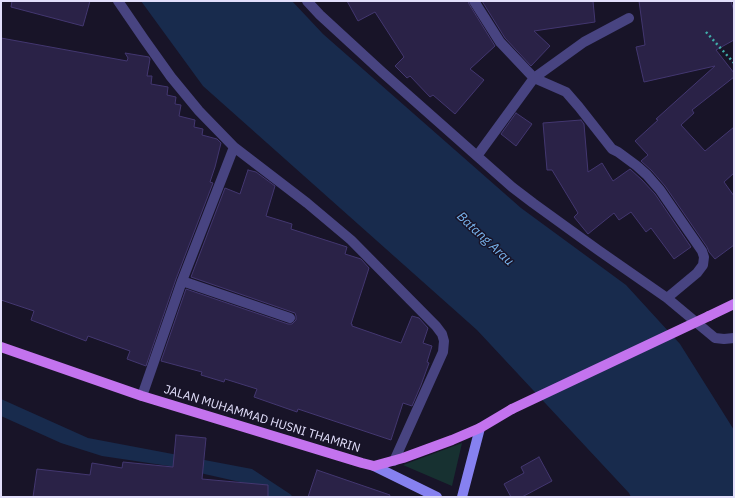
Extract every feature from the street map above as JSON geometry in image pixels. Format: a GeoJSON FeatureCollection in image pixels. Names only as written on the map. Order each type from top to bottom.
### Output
{"type":"FeatureCollection","features":[{"type":"Feature","properties":{"kind":"main road","name":"JALAN MUHAMMAD HUSNI THAMRIN"},"geometry":{"type":"LineString","coordinates":[[1,347],[142,396],[374,466],[394,461],[480,428],[512,409],[734,304]]}},
{"type":"Feature","properties":{"kind":"main road"},"geometry":{"type":"LineString","coordinates":[[462,497],[480,428]]}},
{"type":"Feature","properties":{"kind":"main road"},"geometry":{"type":"LineString","coordinates":[[374,466],[438,497]]}},
{"type":"Feature","properties":{"kind":"street"},"geometry":{"type":"LineString","coordinates":[[118,1],[171,77],[199,111],[234,148],[307,203],[351,240],[436,326],[442,334],[444,341],[443,352],[394,461]]}},
{"type":"Feature","properties":{"kind":"street"},"geometry":{"type":"LineString","coordinates":[[307,1],[320,15],[382,72],[512,187],[667,298],[715,338],[734,338]]}},
{"type":"Feature","properties":{"kind":"street"},"geometry":{"type":"LineString","coordinates":[[474,1],[500,42],[534,78],[566,92],[612,149],[637,166],[647,175],[660,190],[702,251],[704,257],[703,265],[697,273],[667,298]]}},
{"type":"Feature","properties":{"kind":"street"},"geometry":{"type":"LineString","coordinates":[[477,156],[534,78],[584,42],[628,18]]}},
{"type":"Feature","properties":{"kind":"street"},"geometry":{"type":"LineString","coordinates":[[142,396],[182,281],[234,148]]}},
{"type":"Feature","properties":{"kind":"street"},"geometry":{"type":"LineString","coordinates":[[182,281],[290,318]]}},
{"type":"Feature","properties":{"kind":"path"},"geometry":{"type":"LineString","coordinates":[[706,32],[734,63]]}},
{"type":"Feature","properties":{"kind":"green space"},"geometry":{"type":"Polygon","coordinates":[[[462,443],[452,486],[403,465],[462,443]]]}},
{"type":"Feature","properties":{"kind":"water","name":"Batang Arau"},"geometry":{"type":"Polygon","coordinates":[[[141,1],[292,1],[323,34],[521,208],[626,285],[680,344],[734,430],[734,497],[631,497],[629,493],[477,330],[203,86],[141,1]]]}},
{"type":"Feature","properties":{"kind":"water"},"geometry":{"type":"Polygon","coordinates":[[[1,399],[88,438],[252,469],[293,497],[266,497],[240,482],[169,466],[102,456],[61,443],[1,416],[1,399]]]}},
{"type":"Feature","properties":{"kind":"building"},"geometry":{"type":"Polygon","coordinates":[[[12,1],[90,1],[83,26],[11,7],[12,1]]]}},
{"type":"Feature","properties":{"kind":"building"},"geometry":{"type":"Polygon","coordinates":[[[347,1],[468,1],[495,46],[470,69],[484,80],[455,114],[433,95],[430,97],[410,76],[407,78],[395,66],[404,57],[375,12],[358,21],[347,1]]]}},
{"type":"Feature","properties":{"kind":"building"},"geometry":{"type":"Polygon","coordinates":[[[482,1],[593,1],[595,22],[534,31],[550,46],[531,66],[505,38],[482,1]]]}},
{"type":"Feature","properties":{"kind":"building"},"geometry":{"type":"Polygon","coordinates":[[[639,1],[731,1],[734,11],[734,40],[716,50],[734,73],[734,77],[692,110],[694,113],[681,125],[705,151],[734,127],[734,173],[724,182],[734,196],[734,245],[715,259],[665,186],[641,161],[648,155],[635,141],[658,120],[656,119],[715,66],[644,82],[636,47],[645,45],[639,1]]]}},
{"type":"Feature","properties":{"kind":"building"},"geometry":{"type":"Polygon","coordinates":[[[1,38],[127,61],[128,58],[125,53],[149,57],[150,59],[147,76],[152,76],[151,84],[168,87],[167,95],[176,97],[175,104],[181,105],[179,116],[195,120],[194,127],[203,129],[202,135],[217,139],[221,143],[210,182],[213,183],[176,279],[146,366],[127,359],[130,351],[88,336],[86,341],[31,320],[34,311],[1,300],[1,38]]]}},
{"type":"Feature","properties":{"kind":"building"},"geometry":{"type":"Polygon","coordinates":[[[516,113],[532,124],[516,146],[501,134],[516,113]]]}},
{"type":"Feature","properties":{"kind":"building"},"geometry":{"type":"Polygon","coordinates":[[[581,120],[584,124],[588,172],[602,163],[613,181],[630,169],[655,194],[691,247],[674,259],[651,228],[646,232],[631,212],[619,220],[614,213],[588,234],[574,217],[578,213],[552,170],[547,170],[543,123],[581,120]]]}},
{"type":"Feature","properties":{"kind":"building"},"geometry":{"type":"Polygon","coordinates":[[[248,170],[256,172],[275,186],[266,216],[292,224],[291,229],[347,247],[345,254],[361,259],[369,268],[351,324],[352,326],[401,343],[412,316],[419,318],[428,328],[423,343],[432,346],[427,362],[429,363],[412,406],[403,403],[391,440],[298,409],[297,412],[254,397],[257,389],[225,379],[224,382],[201,375],[202,372],[161,361],[186,289],[288,324],[292,324],[296,320],[295,313],[191,277],[225,188],[240,194],[248,170]]]}},
{"type":"Feature","properties":{"kind":"building"},"geometry":{"type":"Polygon","coordinates":[[[176,435],[206,438],[202,479],[268,485],[268,497],[33,497],[37,469],[90,475],[92,463],[122,468],[123,462],[173,467],[176,435]]]}},
{"type":"Feature","properties":{"kind":"building"},"geometry":{"type":"Polygon","coordinates":[[[539,457],[552,481],[522,497],[511,497],[504,484],[524,473],[521,467],[539,457]]]}},
{"type":"Feature","properties":{"kind":"building"},"geometry":{"type":"Polygon","coordinates":[[[317,470],[390,495],[389,497],[308,497],[317,470]]]}}]}
